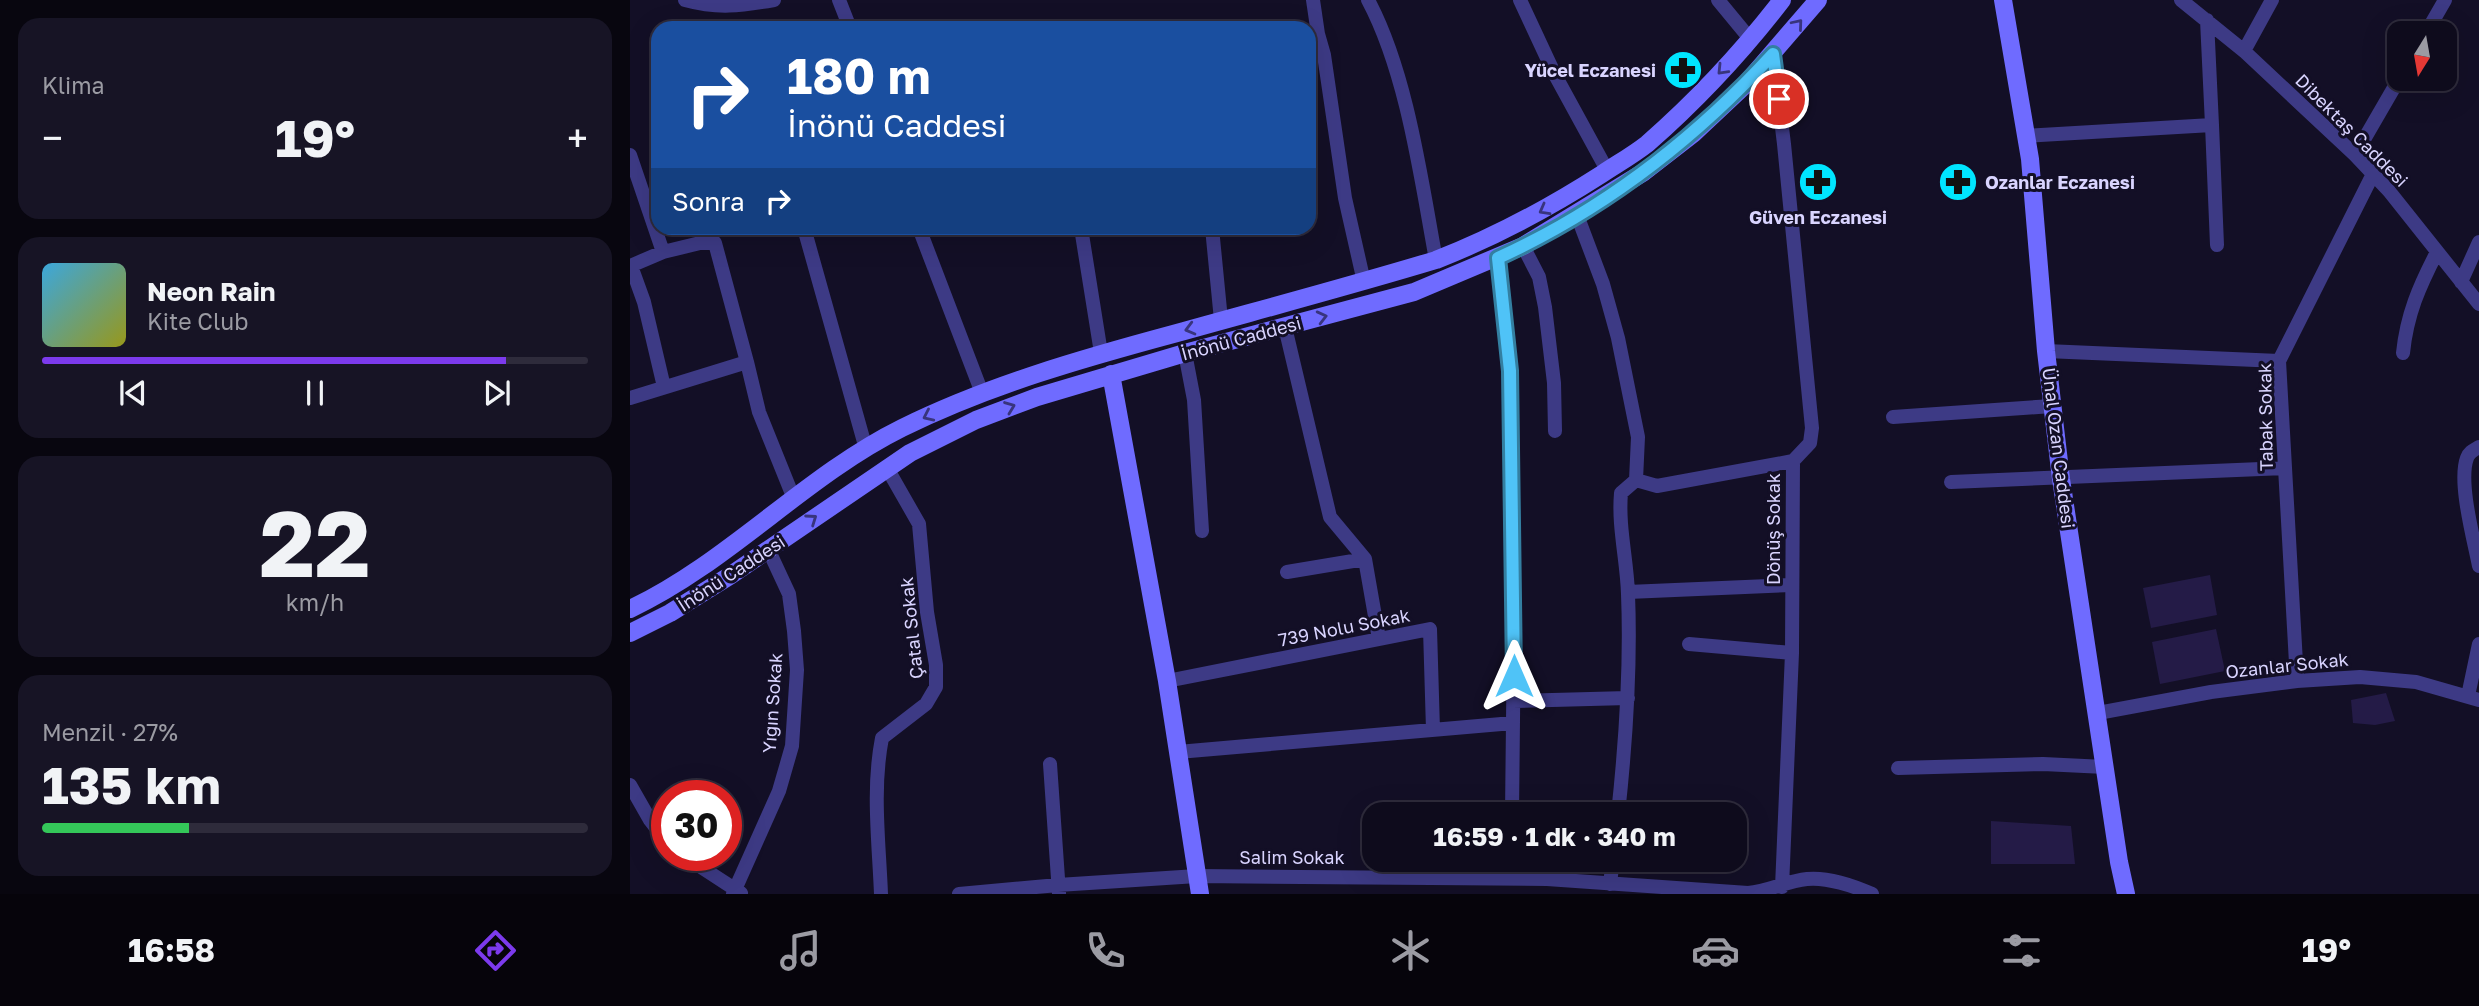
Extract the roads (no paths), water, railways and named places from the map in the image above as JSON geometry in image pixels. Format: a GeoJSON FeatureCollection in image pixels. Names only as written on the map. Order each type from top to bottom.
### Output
{"type":"FeatureCollection","features":[{"type":"Feature","properties":{"kind":"main road","name":"İnönü Caddesi"},"geometry":{"type":"LineString","coordinates":[[630,609],[652,599],[686,577],[866,449],[899,429],[942,409],[1101,353],[1436,260],[1480,243],[1522,222],[1565,198],[1644,146],[1751,40],[1782,0]]}},
{"type":"Feature","properties":{"kind":"main road","name":"İnönü Caddesi"},"geometry":{"type":"LineString","coordinates":[[630,633],[670,613],[769,551],[910,453],[976,420],[1111,374],[1414,292],[1523,246],[1644,172],[1693,134],[1743,87],[1818,0]]}},
{"type":"Feature","properties":{"kind":"main road","name":"Ünal Ozan Caddesi"},"geometry":{"type":"LineString","coordinates":[[2003,0],[2030,159],[2046,351],[2062,479],[2126,894]]}},
{"type":"Feature","properties":{"kind":"main road"},"geometry":{"type":"LineString","coordinates":[[1111,374],[1167,681],[1199,885]]}},
{"type":"Feature","properties":{"kind":"street"},"geometry":{"type":"LineString","coordinates":[[685,0],[708,6],[733,7],[774,0]]}},
{"type":"Feature","properties":{"kind":"street"},"geometry":{"type":"LineString","coordinates":[[839,0],[847,21]]}},
{"type":"Feature","properties":{"kind":"street"},"geometry":{"type":"LineString","coordinates":[[1312,0],[1313,21]]}},
{"type":"Feature","properties":{"kind":"street"},"geometry":{"type":"LineString","coordinates":[[1368,0],[1376,14],[1393,62],[1410,126],[1436,260]]}},
{"type":"Feature","properties":{"kind":"street"},"geometry":{"type":"LineString","coordinates":[[1520,0],[1554,73],[1607,170]]}},
{"type":"Feature","properties":{"kind":"street"},"geometry":{"type":"LineString","coordinates":[[1718,0],[1751,40]]}},
{"type":"Feature","properties":{"kind":"street","name":"Dibektaş Caddesi"},"geometry":{"type":"LineString","coordinates":[[2181,0],[2244,51],[2355,155],[2389,191],[2479,304]]}},
{"type":"Feature","properties":{"kind":"street"},"geometry":{"type":"LineString","coordinates":[[2244,51],[2272,0]]}},
{"type":"Feature","properties":{"kind":"street"},"geometry":{"type":"LineString","coordinates":[[2433,21],[2445,0]]}},
{"type":"Feature","properties":{"kind":"street"},"geometry":{"type":"LineString","coordinates":[[2207,20],[2217,245]]}},
{"type":"Feature","properties":{"kind":"street"},"geometry":{"type":"LineString","coordinates":[[1316,39],[1324,55],[1345,198],[1364,282]]}},
{"type":"Feature","properties":{"kind":"street","name":"Dönüş Sokak"},"geometry":{"type":"LineString","coordinates":[[1773,54],[1812,428],[1810,443],[1793,461],[1792,653],[1782,887]]}},
{"type":"Feature","properties":{"kind":"street"},"geometry":{"type":"LineString","coordinates":[[2355,155],[2392,91]]}},
{"type":"Feature","properties":{"kind":"street"},"geometry":{"type":"LineString","coordinates":[[2025,136],[2212,125]]}},
{"type":"Feature","properties":{"kind":"street"},"geometry":{"type":"LineString","coordinates":[[630,155],[651,217]]}},
{"type":"Feature","properties":{"kind":"street","name":"Tabak Sokak"},"geometry":{"type":"LineString","coordinates":[[2297,681],[2278,362],[2373,174]]}},
{"type":"Feature","properties":{"kind":"street"},"geometry":{"type":"LineString","coordinates":[[1577,215],[1603,284],[1618,338],[1639,437],[1636,480],[1621,493],[1619,512],[1628,592],[1628,698],[1619,802]]}},
{"type":"Feature","properties":{"kind":"street"},"geometry":{"type":"LineString","coordinates":[[657,235],[663,252]]}},
{"type":"Feature","properties":{"kind":"street"},"geometry":{"type":"LineString","coordinates":[[806,235],[866,449]]}},
{"type":"Feature","properties":{"kind":"street"},"geometry":{"type":"LineString","coordinates":[[922,235],[982,393]]}},
{"type":"Feature","properties":{"kind":"street"},"geometry":{"type":"LineString","coordinates":[[1082,235],[1101,353]]}},
{"type":"Feature","properties":{"kind":"street"},"geometry":{"type":"LineString","coordinates":[[1213,235],[1221,320]]}},
{"type":"Feature","properties":{"kind":"street"},"geometry":{"type":"LineString","coordinates":[[2461,282],[2479,242]]}},
{"type":"Feature","properties":{"kind":"street"},"geometry":{"type":"LineString","coordinates":[[664,387],[644,302],[630,266],[663,252],[700,243],[715,243],[759,412],[794,499]]}},
{"type":"Feature","properties":{"kind":"street"},"geometry":{"type":"LineString","coordinates":[[1523,246],[1539,277],[1545,307],[1554,383],[1555,431]]}},
{"type":"Feature","properties":{"kind":"street"},"geometry":{"type":"LineString","coordinates":[[2403,353],[2405,331],[2417,291],[2437,252]]}},
{"type":"Feature","properties":{"kind":"street"},"geometry":{"type":"LineString","coordinates":[[1498,258],[1510,371],[1512,802]]}},
{"type":"Feature","properties":{"kind":"street"},"geometry":{"type":"LineString","coordinates":[[1285,327],[1330,517],[1365,559],[1379,639]]}},
{"type":"Feature","properties":{"kind":"street"},"geometry":{"type":"LineString","coordinates":[[2046,351],[2278,362]]}},
{"type":"Feature","properties":{"kind":"street"},"geometry":{"type":"LineString","coordinates":[[1185,353],[1194,400],[1202,531]]}},
{"type":"Feature","properties":{"kind":"street"},"geometry":{"type":"LineString","coordinates":[[630,398],[747,362]]}},
{"type":"Feature","properties":{"kind":"street"},"geometry":{"type":"LineString","coordinates":[[1893,417],[2052,406]]}},
{"type":"Feature","properties":{"kind":"street"},"geometry":{"type":"LineString","coordinates":[[2479,447],[2469,453],[2466,460],[2465,491],[2479,566]]}},
{"type":"Feature","properties":{"kind":"street"},"geometry":{"type":"LineString","coordinates":[[1636,480],[1657,486],[1793,461]]}},
{"type":"Feature","properties":{"kind":"street","name":"Çatal Sokak"},"geometry":{"type":"LineString","coordinates":[[881,894],[878,756],[882,738],[926,704],[936,687],[936,665],[927,612],[919,524],[887,468]]}},
{"type":"Feature","properties":{"kind":"street"},"geometry":{"type":"LineString","coordinates":[[1951,482],[2285,468]]}},
{"type":"Feature","properties":{"kind":"street","name":"Yığın Sokak"},"geometry":{"type":"LineString","coordinates":[[737,893],[779,791],[792,746],[797,670],[794,631],[789,594],[769,551]]}},
{"type":"Feature","properties":{"kind":"street"},"geometry":{"type":"LineString","coordinates":[[1287,572],[1365,559]]}},
{"type":"Feature","properties":{"kind":"street"},"geometry":{"type":"LineString","coordinates":[[1628,592],[1792,585]]}},
{"type":"Feature","properties":{"kind":"street","name":"739 Nolu Sokak"},"geometry":{"type":"LineString","coordinates":[[1167,681],[1430,629],[1433,730]]}},
{"type":"Feature","properties":{"kind":"street"},"geometry":{"type":"LineString","coordinates":[[1689,644],[1792,653]]}},
{"type":"Feature","properties":{"kind":"street"},"geometry":{"type":"LineString","coordinates":[[2473,698],[2479,644]]}},
{"type":"Feature","properties":{"kind":"street","name":"Ozanlar Sokak"},"geometry":{"type":"LineString","coordinates":[[2098,713],[2211,692],[2297,681],[2360,677],[2416,681],[2473,698]]}},
{"type":"Feature","properties":{"kind":"street"},"geometry":{"type":"LineString","coordinates":[[1513,701],[1628,698]]}},
{"type":"Feature","properties":{"kind":"street"},"geometry":{"type":"LineString","coordinates":[[1178,752],[1513,723]]}},
{"type":"Feature","properties":{"kind":"street"},"geometry":{"type":"LineString","coordinates":[[1049,764],[1058,889]]}},
{"type":"Feature","properties":{"kind":"street"},"geometry":{"type":"LineString","coordinates":[[1898,768],[2043,764],[2105,767]]}},
{"type":"Feature","properties":{"kind":"street"},"geometry":{"type":"LineString","coordinates":[[630,785],[651,821]]}},
{"type":"Feature","properties":{"kind":"street"},"geometry":{"type":"LineString","coordinates":[[705,871],[737,893]]}},
{"type":"Feature","properties":{"kind":"street"},"geometry":{"type":"LineString","coordinates":[[1512,872],[1512,878]]}},
{"type":"Feature","properties":{"kind":"street"},"geometry":{"type":"LineString","coordinates":[[1610,884],[1611,872]]}},
{"type":"Feature","properties":{"kind":"street","name":"Salim Sokak"},"geometry":{"type":"LineString","coordinates":[[959,894],[1058,889],[1512,878],[1547,887],[1610,884],[1748,892],[1765,892],[1808,879],[1836,882],[1872,894]]}},
{"type":"Feature","properties":{"kind":"place","name":"Yücel Eczanesi"},"geometry":{"type":"Point","coordinates":[1683,70]}},
{"type":"Feature","properties":{"kind":"place","name":"Güven Eczanesi"},"geometry":{"type":"Point","coordinates":[1818,182]}},
{"type":"Feature","properties":{"kind":"place","name":"Ozanlar Eczanesi"},"geometry":{"type":"Point","coordinates":[1958,182]}}]}
